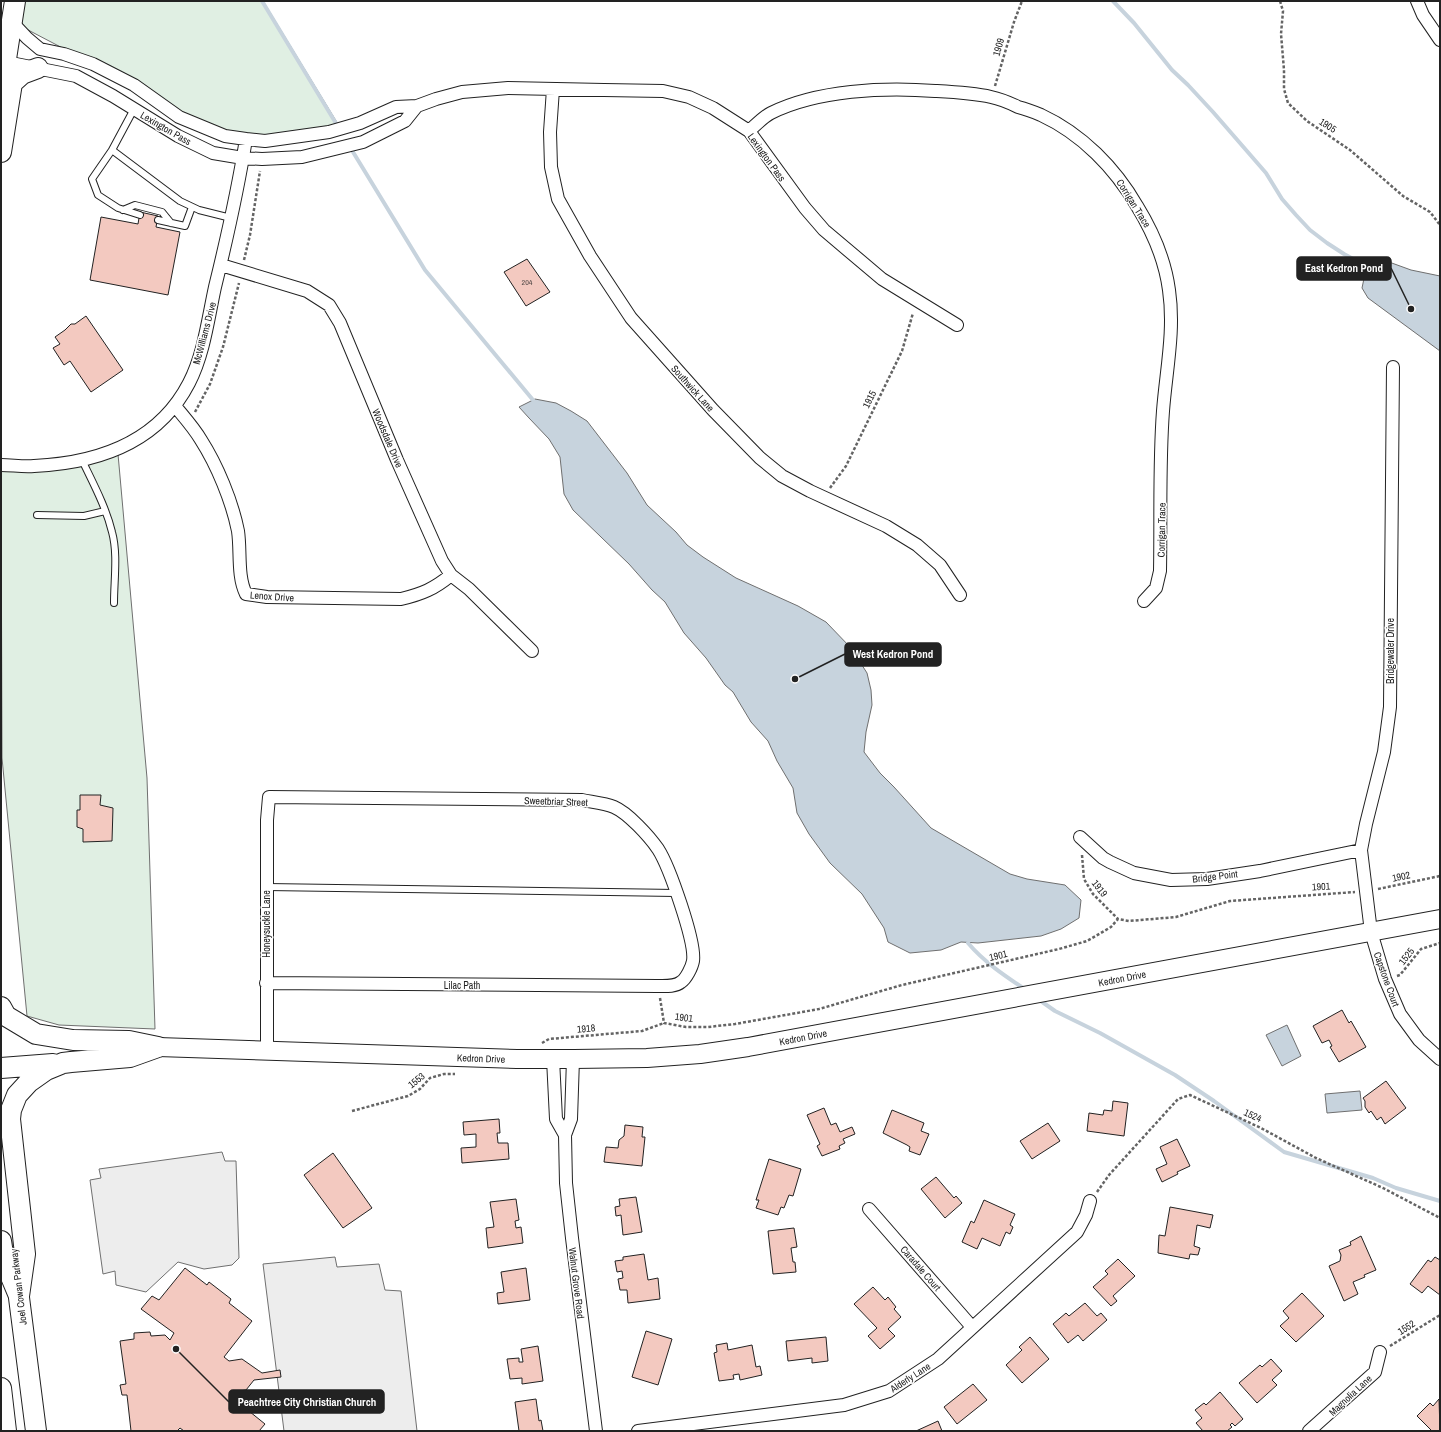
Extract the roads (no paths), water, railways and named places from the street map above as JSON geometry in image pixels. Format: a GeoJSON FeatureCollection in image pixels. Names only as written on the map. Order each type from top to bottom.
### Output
{"type":"FeatureCollection","features":[{"type":"Feature","properties":{"kind":"main road"},"geometry":{"type":"LineString","coordinates":[[1,91],[4,59],[15,1]]}},
{"type":"Feature","properties":{"kind":"main road"},"geometry":{"type":"LineString","coordinates":[[1,152],[12,83],[22,74],[38,68]]}},
{"type":"Feature","properties":{"kind":"main road"},"geometry":{"type":"LineString","coordinates":[[1,1007],[6,1016],[36,1034],[73,1040],[129,1041],[158,1047]]}},
{"type":"Feature","properties":{"kind":"main road"},"geometry":{"type":"LineString","coordinates":[[1,1068],[130,1057],[158,1047]]}},
{"type":"Feature","properties":{"kind":"main road"},"geometry":{"type":"LineString","coordinates":[[19,1296],[25,1254],[10,1119],[11,1110],[17,1095],[29,1082],[46,1070],[63,1063]]}},
{"type":"Feature","properties":{"kind":"main road","name":"Joel Cowan Parkway"},"geometry":{"type":"LineString","coordinates":[[1,1143],[36,1431]]}},
{"type":"Feature","properties":{"kind":"main road"},"geometry":{"type":"LineString","coordinates":[[1,1241],[4,1260],[19,1296]]}},
{"type":"Feature","properties":{"kind":"main road"},"geometry":{"type":"LineString","coordinates":[[1,1388],[6,1431]]}},
{"type":"Feature","properties":{"kind":"street"},"geometry":{"type":"LineString","coordinates":[[1417,1],[1423,15],[1440,40]]}},
{"type":"Feature","properties":{"kind":"street","name":"Lexington Pass"},"geometry":{"type":"LineString","coordinates":[[11,21],[40,49],[64,54],[93,64],[134,85],[179,117],[225,136],[246,139],[265,141],[329,132],[360,123],[396,107],[417,106],[462,92],[508,88],[663,91],[689,97],[713,108],[749,131],[805,208],[824,230],[882,279],[957,326]]}},
{"type":"Feature","properties":{"kind":"street","name":"Lexington Pass"},"geometry":{"type":"LineString","coordinates":[[4,59],[76,76],[178,136],[214,153],[244,158],[262,159],[302,157],[363,142],[405,121],[417,106]]}},
{"type":"Feature","properties":{"kind":"street","name":"Southwick Lane"},"geometry":{"type":"LineString","coordinates":[[553,89],[550,132],[551,167],[558,200],[594,262],[631,318],[713,410],[760,458],[782,476],[810,491],[886,526],[917,545],[940,565],[960,595]]}},
{"type":"Feature","properties":{"kind":"street","name":"Corrigan Trace"},"geometry":{"type":"LineString","coordinates":[[749,131],[769,114],[800,101],[840,93],[885,90],[929,90],[992,97],[1042,115],[1072,133],[1098,154],[1126,187],[1147,223],[1160,251],[1169,288],[1171,332],[1163,411],[1161,450],[1160,571],[1156,588],[1144,601]]}},
{"type":"Feature","properties":{"kind":"street"},"geometry":{"type":"LineString","coordinates":[[134,109],[145,93]]}},
{"type":"Feature","properties":{"kind":"street","name":"McWilliams Drive"},"geometry":{"type":"LineString","coordinates":[[1,465],[34,466],[82,460],[107,453],[135,441],[155,427],[175,406],[189,383],[200,353],[244,158],[246,139]]}},
{"type":"Feature","properties":{"kind":"street","name":"Woodsdale Drive"},"geometry":{"type":"LineString","coordinates":[[221,265],[307,291],[329,305],[340,323],[432,541],[442,561],[451,575],[469,589],[532,651]]}},
{"type":"Feature","properties":{"kind":"street","name":"Bridgewater Drive"},"geometry":{"type":"LineString","coordinates":[[1371,932],[1361,850],[1384,752],[1390,706],[1393,368]]}},
{"type":"Feature","properties":{"kind":"street","name":"Lenox Drive"},"geometry":{"type":"LineString","coordinates":[[175,406],[202,440],[217,471],[233,512],[238,532],[241,585],[246,594],[282,598],[401,598],[419,594],[438,586],[451,575]]}},
{"type":"Feature","properties":{"kind":"street","name":"Honeysuckle Lane"},"geometry":{"type":"LineString","coordinates":[[267,1051],[267,820],[269,798]]}},
{"type":"Feature","properties":{"kind":"street","name":"Sweetbriar Street"},"geometry":{"type":"LineString","coordinates":[[269,798],[582,800],[615,807],[635,822],[659,850],[684,914],[692,948],[693,962],[682,982],[674,985],[657,986]]}},
{"type":"Feature","properties":{"kind":"street","name":"Bridge Point"},"geometry":{"type":"LineString","coordinates":[[1080,837],[1103,858],[1110,862],[1134,873],[1171,880],[1207,879],[1260,871],[1361,850]]}},
{"type":"Feature","properties":{"kind":"street","name":"Kedron Drive"},"geometry":{"type":"LineString","coordinates":[[158,1047],[573,1059],[647,1058],[700,1054],[748,1047],[1440,918]]}},
{"type":"Feature","properties":{"kind":"street","name":"Capstone Court"},"geometry":{"type":"LineString","coordinates":[[1371,932],[1385,979],[1392,997],[1404,1020],[1419,1040],[1440,1059]]}},
{"type":"Feature","properties":{"kind":"street","name":"Lilac Path"},"geometry":{"type":"LineString","coordinates":[[266,983],[657,986]]}},
{"type":"Feature","properties":{"kind":"street","name":"Walnut Grove Road"},"geometry":{"type":"LineString","coordinates":[[547,1058],[556,1119],[565,1135]]}},
{"type":"Feature","properties":{"kind":"street","name":"Walnut Grove Road"},"geometry":{"type":"LineString","coordinates":[[573,1059],[571,1119],[565,1135],[566,1183],[596,1431]]}},
{"type":"Feature","properties":{"kind":"street","name":"Alderly Lane"},"geometry":{"type":"LineString","coordinates":[[638,1431],[851,1404],[889,1391],[938,1359],[1077,1232],[1086,1215],[1090,1201]]}},
{"type":"Feature","properties":{"kind":"street","name":"Caradale Court"},"geometry":{"type":"LineString","coordinates":[[869,1210],[972,1327]]}},
{"type":"Feature","properties":{"kind":"street","name":"Magnolia Lane"},"geometry":{"type":"LineString","coordinates":[[1309,1431],[1374,1372],[1380,1352]]}},
{"type":"Feature","properties":{"kind":"lane"},"geometry":{"type":"LineString","coordinates":[[134,109],[112,150],[92,179],[98,195],[118,208],[140,215]]}},
{"type":"Feature","properties":{"kind":"lane"},"geometry":{"type":"LineString","coordinates":[[112,150],[180,201],[199,210],[231,218]]}},
{"type":"Feature","properties":{"kind":"lane"},"geometry":{"type":"LineString","coordinates":[[124,210],[135,205],[162,212],[171,223]]}},
{"type":"Feature","properties":{"kind":"lane"},"geometry":{"type":"LineString","coordinates":[[158,220],[185,226],[192,207]]}},
{"type":"Feature","properties":{"kind":"lane"},"geometry":{"type":"LineString","coordinates":[[82,460],[106,512],[112,532],[115,549],[114,603]]}},
{"type":"Feature","properties":{"kind":"lane"},"geometry":{"type":"LineString","coordinates":[[37,515],[84,516],[106,512]]}},
{"type":"Feature","properties":{"kind":"lane"},"geometry":{"type":"LineString","coordinates":[[267,887],[676,893]]}},
{"type":"Feature","properties":{"kind":"waterway"},"geometry":{"type":"LineString","coordinates":[[262,1],[337,125]]}},
{"type":"Feature","properties":{"kind":"waterway"},"geometry":{"type":"LineString","coordinates":[[1113,1],[1134,23],[1172,70],[1213,112],[1266,173],[1282,199],[1310,230],[1344,254],[1368,267]]}},
{"type":"Feature","properties":{"kind":"waterway"},"geometry":{"type":"LineString","coordinates":[[353,152],[425,270],[533,400]]}},
{"type":"Feature","properties":{"kind":"waterway"},"geometry":{"type":"LineString","coordinates":[[968,943],[988,963],[1026,990]]}},
{"type":"Feature","properties":{"kind":"waterway"},"geometry":{"type":"LineString","coordinates":[[1038,999],[1055,1011],[1100,1033],[1175,1075],[1214,1101],[1284,1152],[1373,1178],[1396,1188],[1440,1201]]}},
{"type":"Feature","properties":{"kind":"place","name":"East Kedron Pond"},"geometry":{"type":"Point","coordinates":[1411,309]}},
{"type":"Feature","properties":{"kind":"place","name":"West Kedron Pond"},"geometry":{"type":"Point","coordinates":[795,679]}},
{"type":"Feature","properties":{"kind":"place","name":"Peachtree City Christian Church"},"geometry":{"type":"Point","coordinates":[176,1349]}}]}
